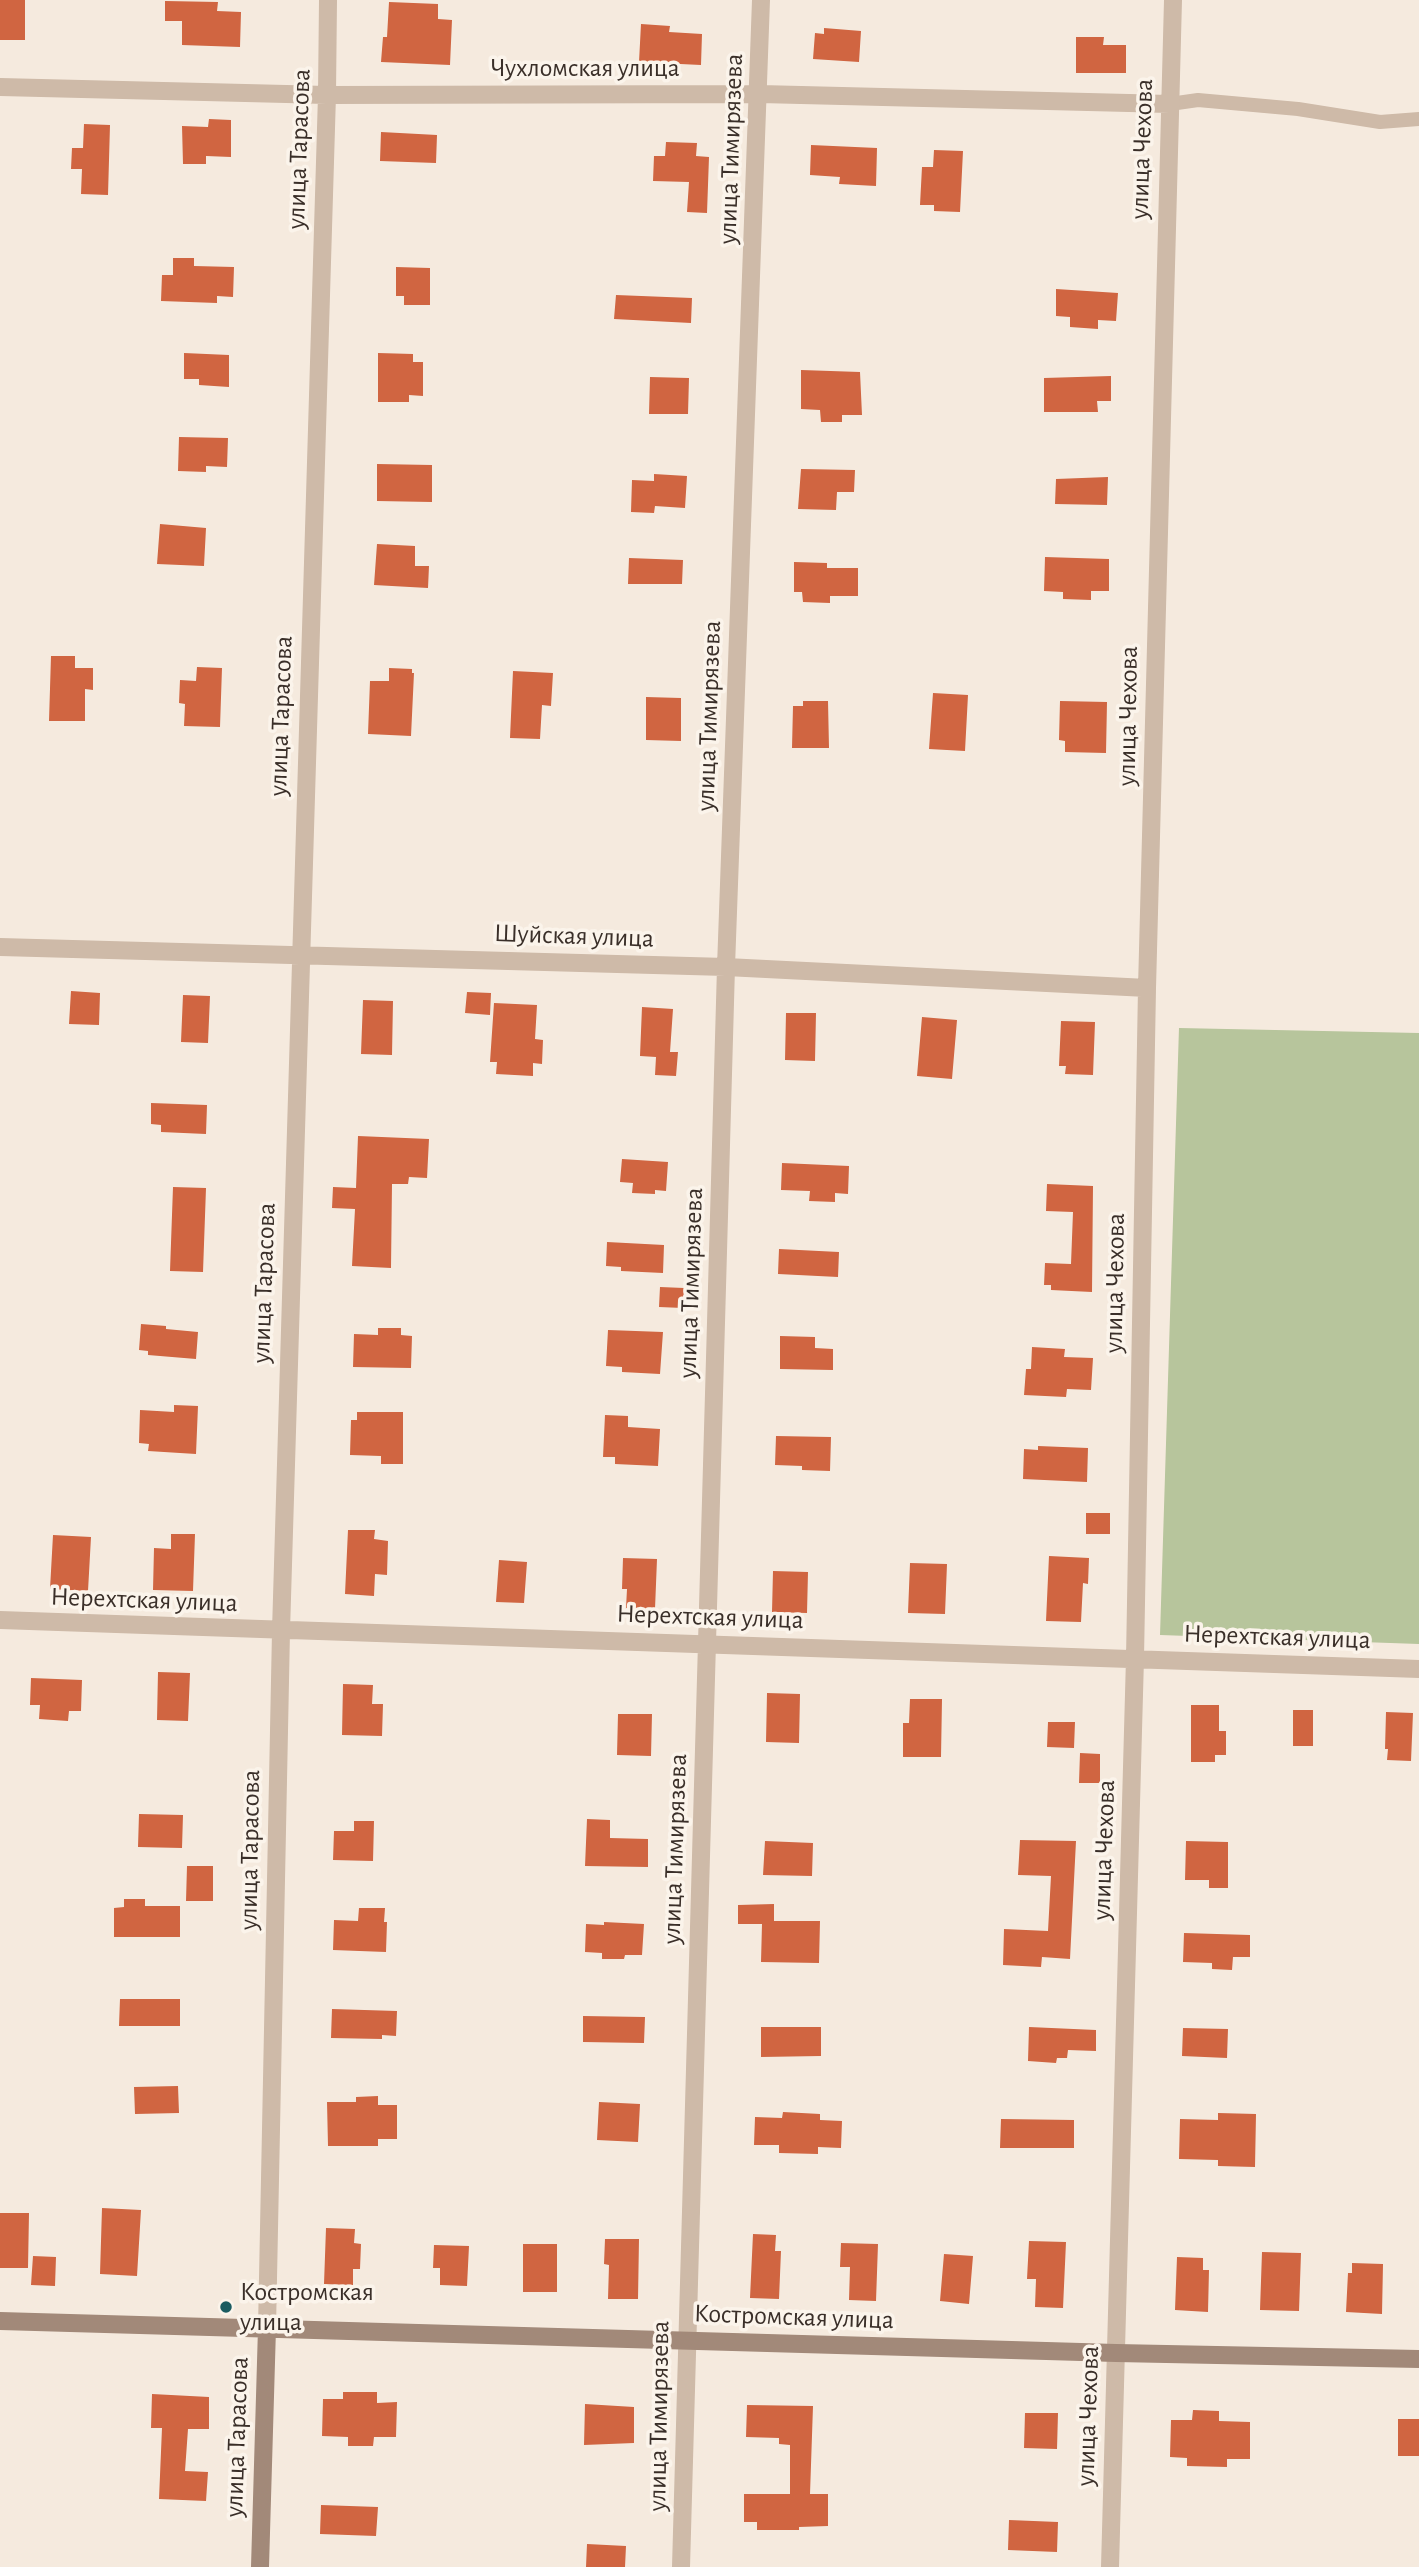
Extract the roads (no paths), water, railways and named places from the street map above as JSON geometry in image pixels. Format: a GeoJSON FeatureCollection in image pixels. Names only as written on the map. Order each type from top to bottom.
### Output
{"type":"FeatureCollection","features":[{"type":"Feature","properties":{"kind":"street","name":"улица Тарасова"},"geometry":{"type":"LineString","coordinates":[[260,2567],[281,1631],[328,0]]}},
{"type":"Feature","properties":{"kind":"street","name":"улица Тимирязева"},"geometry":{"type":"LineString","coordinates":[[681,2567],[726,967],[760,94],[761,0]]}},
{"type":"Feature","properties":{"kind":"street","name":"улица Чехова"},"geometry":{"type":"LineString","coordinates":[[1110,2567],[1135,1658],[1147,988],[1173,0]]}},
{"type":"Feature","properties":{"kind":"street","name":"Чухломская улица"},"geometry":{"type":"LineString","coordinates":[[0,87],[327,94],[760,94],[1170,104]]}},
{"type":"Feature","properties":{"kind":"street","name":"Шуйская улица"},"geometry":{"type":"LineString","coordinates":[[0,947],[726,967],[1147,988]]}},
{"type":"Feature","properties":{"kind":"street","name":"Нерехтская улица"},"geometry":{"type":"LineString","coordinates":[[0,1620],[1419,1669]]}},
{"type":"Feature","properties":{"kind":"street","name":"Костромская улица"},"geometry":{"type":"LineString","coordinates":[[0,2321],[1116,2353],[1419,2359]]}},
{"type":"Feature","properties":{"kind":"lane"},"geometry":{"type":"LineString","coordinates":[[1170,104],[1198,100],[1298,109],[1380,122],[1419,119]]}},
{"type":"Feature","properties":{"kind":"place","name":"Костромская улица"},"geometry":{"type":"Point","coordinates":[226,2307]}}]}
